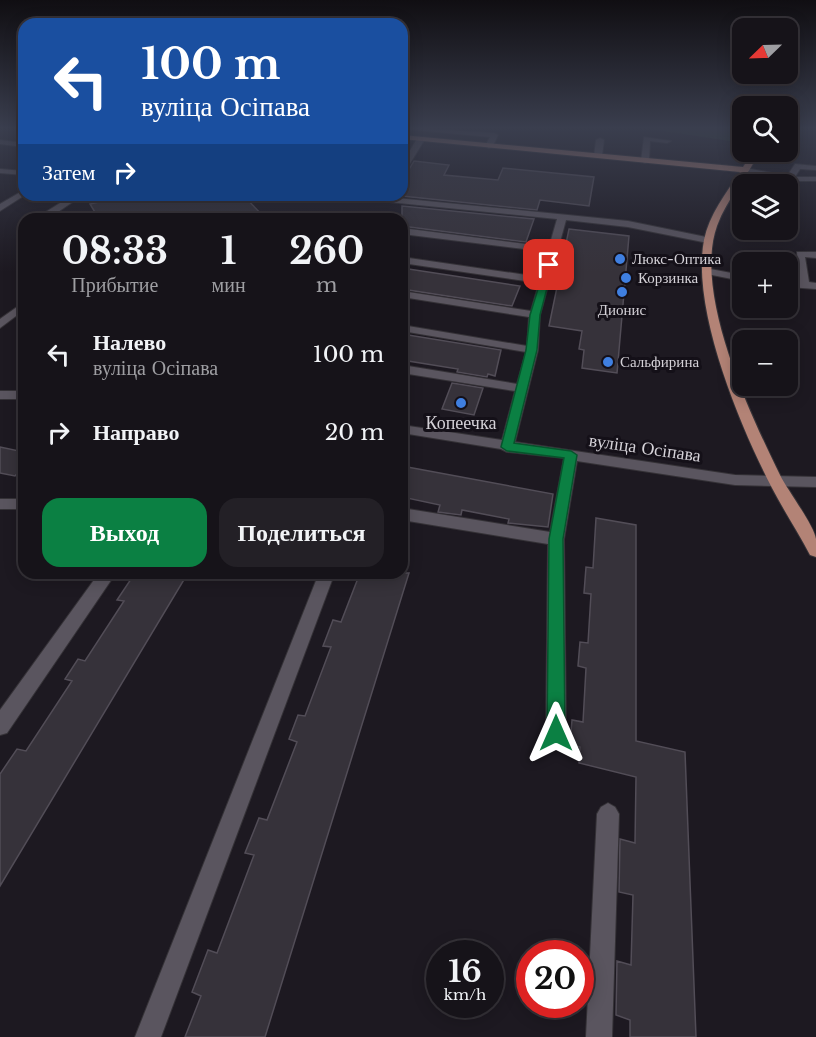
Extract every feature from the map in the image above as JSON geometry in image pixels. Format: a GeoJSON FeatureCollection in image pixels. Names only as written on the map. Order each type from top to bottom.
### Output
{"type":"FeatureCollection","features":[{"type":"Feature","properties":{"kind":"main road"},"geometry":{"type":"LineString","coordinates":[[742,175],[720,209],[708,240],[705,271],[711,307],[730,371],[776,480],[816,550]]}},
{"type":"Feature","properties":{"kind":"street"},"geometry":{"type":"LineString","coordinates":[[798,179],[816,179]]}},
{"type":"Feature","properties":{"kind":"street"},"geometry":{"type":"LineString","coordinates":[[0,208],[18,196]]}},
{"type":"Feature","properties":{"kind":"street"},"geometry":{"type":"LineString","coordinates":[[50,213],[69,201]]}},
{"type":"Feature","properties":{"kind":"street"},"geometry":{"type":"LineString","coordinates":[[406,201],[628,224],[708,240]]}},
{"type":"Feature","properties":{"kind":"street"},"geometry":{"type":"LineString","coordinates":[[507,447],[532,350],[535,315],[562,218]]}},
{"type":"Feature","properties":{"kind":"street"},"geometry":{"type":"LineString","coordinates":[[408,232],[553,250]]}},
{"type":"Feature","properties":{"kind":"street"},"geometry":{"type":"LineString","coordinates":[[804,285],[800,254],[816,255]]}},
{"type":"Feature","properties":{"kind":"street"},"geometry":{"type":"LineString","coordinates":[[408,261],[545,281]]}},
{"type":"Feature","properties":{"kind":"street"},"geometry":{"type":"LineString","coordinates":[[705,271],[732,276]]}},
{"type":"Feature","properties":{"kind":"street"},"geometry":{"type":"LineString","coordinates":[[798,285],[816,286]]}},
{"type":"Feature","properties":{"kind":"street"},"geometry":{"type":"LineString","coordinates":[[408,295],[535,315]]}},
{"type":"Feature","properties":{"kind":"street"},"geometry":{"type":"LineString","coordinates":[[0,325],[18,310]]}},
{"type":"Feature","properties":{"kind":"street"},"geometry":{"type":"LineString","coordinates":[[408,329],[532,350]]}},
{"type":"Feature","properties":{"kind":"street"},"geometry":{"type":"LineString","coordinates":[[408,370],[523,389]]}},
{"type":"Feature","properties":{"kind":"street"},"geometry":{"type":"LineString","coordinates":[[0,395],[18,395]]}},
{"type":"Feature","properties":{"kind":"street","name":"вуліца Осіпава"},"geometry":{"type":"LineString","coordinates":[[408,430],[507,447],[735,480],[816,482]]}},
{"type":"Feature","properties":{"kind":"street"},"geometry":{"type":"LineString","coordinates":[[556,733],[556,539],[571,455]]}},
{"type":"Feature","properties":{"kind":"street"},"geometry":{"type":"LineString","coordinates":[[0,504],[18,504]]}},
{"type":"Feature","properties":{"kind":"street"},"geometry":{"type":"LineString","coordinates":[[408,515],[556,539]]}},
{"type":"Feature","properties":{"kind":"street"},"geometry":{"type":"LineString","coordinates":[[0,726],[104,579]]}},
{"type":"Feature","properties":{"kind":"street"},"geometry":{"type":"LineString","coordinates":[[148,1037],[324,579]]}},
{"type":"Feature","properties":{"kind":"street"},"geometry":{"type":"LineString","coordinates":[[599,1037],[609,814]]}},
{"type":"Feature","properties":{"kind":"building"},"geometry":{"type":"Polygon","coordinates":[[[408,175],[448,175],[498,180],[500,175],[594,177],[589,206],[540,200],[537,210],[408,197],[408,175]]]}},
{"type":"Feature","properties":{"kind":"building"},"geometry":{"type":"Polygon","coordinates":[[[104,201],[249,201],[260,213],[95,213],[90,204],[104,201]]]}},
{"type":"Feature","properties":{"kind":"building"},"geometry":{"type":"Polygon","coordinates":[[[402,206],[534,219],[526,242],[408,227],[408,213],[402,213],[402,206]]]}},
{"type":"Feature","properties":{"kind":"building"},"geometry":{"type":"Polygon","coordinates":[[[569,229],[629,236],[617,373],[582,368],[584,350],[579,349],[582,331],[549,326],[569,229]]]}},
{"type":"Feature","properties":{"kind":"building"},"geometry":{"type":"Polygon","coordinates":[[[408,269],[520,286],[512,306],[408,290],[408,269]]]}},
{"type":"Feature","properties":{"kind":"building"},"geometry":{"type":"Polygon","coordinates":[[[408,335],[501,350],[495,376],[488,374],[487,377],[457,372],[458,369],[408,361],[408,335]]]}},
{"type":"Feature","properties":{"kind":"building","name":"Копеечка"},"geometry":{"type":"Polygon","coordinates":[[[452,383],[483,388],[474,415],[442,409],[452,383]]]}},
{"type":"Feature","properties":{"kind":"building"},"geometry":{"type":"Polygon","coordinates":[[[0,447],[18,451],[18,473],[15,476],[0,473],[0,447]]]}},
{"type":"Feature","properties":{"kind":"building"},"geometry":{"type":"Polygon","coordinates":[[[408,467],[553,494],[548,527],[508,523],[509,519],[462,510],[461,515],[438,512],[440,505],[408,498],[408,467]]]}},
{"type":"Feature","properties":{"kind":"building"},"geometry":{"type":"Polygon","coordinates":[[[596,518],[636,525],[636,741],[685,752],[696,1037],[630,1037],[630,1020],[616,1015],[617,961],[631,965],[633,895],[619,892],[620,839],[635,843],[636,777],[579,763],[580,747],[570,745],[572,720],[583,722],[586,668],[578,666],[580,642],[588,643],[591,594],[584,593],[586,567],[593,568],[596,518]]]}},
{"type":"Feature","properties":{"kind":"building"},"geometry":{"type":"Polygon","coordinates":[[[131,579],[184,579],[0,886],[0,774],[17,749],[26,751],[72,681],[65,679],[78,659],[85,661],[124,601],[117,600],[131,579]]]}},
{"type":"Feature","properties":{"kind":"building"},"geometry":{"type":"Polygon","coordinates":[[[358,579],[407,579],[265,1037],[185,1037],[201,996],[192,992],[208,950],[217,953],[254,855],[245,853],[259,818],[267,820],[297,742],[289,739],[298,715],[305,716],[331,647],[323,646],[333,620],[341,622],[358,579]]]}},
{"type":"Feature","properties":{"kind":"place","name":"Люкс-Оптика"},"geometry":{"type":"Point","coordinates":[620,259]}},
{"type":"Feature","properties":{"kind":"place","name":"Корзинка"},"geometry":{"type":"Point","coordinates":[626,278]}},
{"type":"Feature","properties":{"kind":"place","name":"Дионис"},"geometry":{"type":"Point","coordinates":[622,292]}},
{"type":"Feature","properties":{"kind":"place","name":"Сальфирина"},"geometry":{"type":"Point","coordinates":[608,362]}},
{"type":"Feature","properties":{"kind":"place","name":"Копеечка"},"geometry":{"type":"Point","coordinates":[461,403]}},
{"type":"Feature","properties":{"kind":"route"},"geometry":{"type":"LineString","coordinates":[[549,265],[535,315],[532,350],[523,389],[507,447],[571,455],[556,539],[556,733]]}}]}
